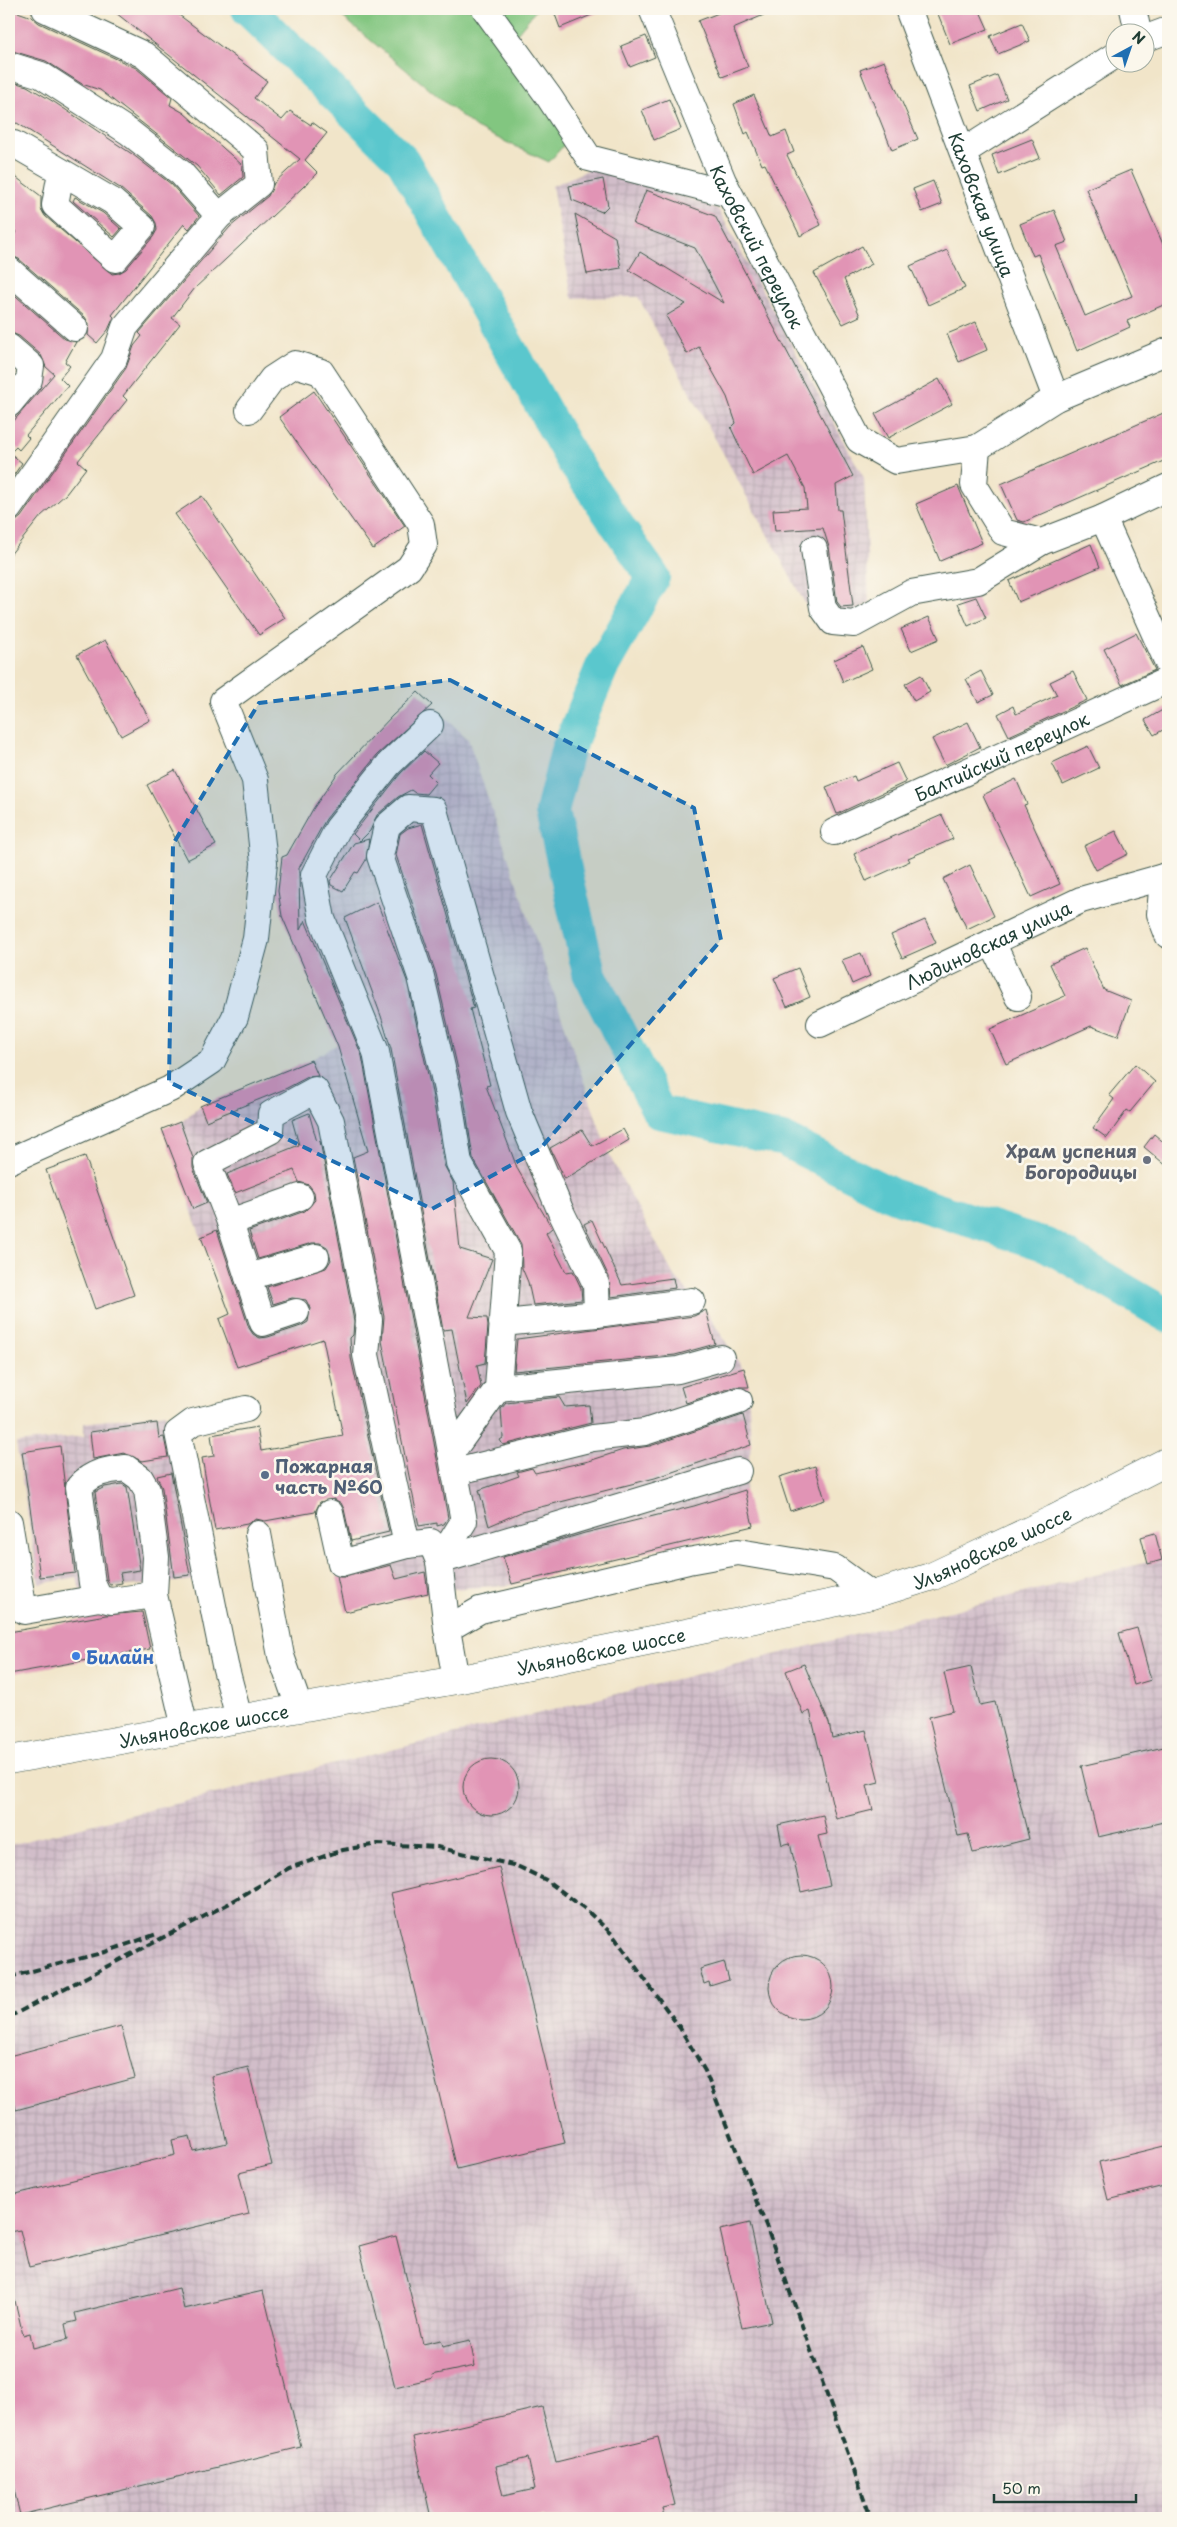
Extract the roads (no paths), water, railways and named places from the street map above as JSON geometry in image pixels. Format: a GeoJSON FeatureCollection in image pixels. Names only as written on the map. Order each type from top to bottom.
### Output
{"type":"FeatureCollection","features":[{"type":"Feature","properties":{"kind":"main road","name":"Ульяновское шоссе"},"geometry":{"type":"LineString","coordinates":[[9,1760],[456,1680],[872,1595],[933,1576],[1054,1519],[1168,1461]]}},
{"type":"Feature","properties":{"kind":"street"},"geometry":{"type":"LineString","coordinates":[[9,508],[114,360],[125,327],[219,216],[259,184],[256,150],[144,55],[45,9]]}},
{"type":"Feature","properties":{"kind":"street"},"geometry":{"type":"LineString","coordinates":[[485,9],[589,158],[729,194]]}},
{"type":"Feature","properties":{"kind":"street","name":"Каховский переулок"},"geometry":{"type":"LineString","coordinates":[[652,9],[729,194],[859,440],[896,461],[977,448]]}},
{"type":"Feature","properties":{"kind":"street","name":"Каховская улица"},"geometry":{"type":"LineString","coordinates":[[908,9],[1056,398]]}},
{"type":"Feature","properties":{"kind":"street"},"geometry":{"type":"LineString","coordinates":[[1133,9],[1136,22]]}},
{"type":"Feature","properties":{"kind":"street"},"geometry":{"type":"LineString","coordinates":[[1154,35],[1168,30]]}},
{"type":"Feature","properties":{"kind":"street"},"geometry":{"type":"LineString","coordinates":[[963,152],[1104,62]]}},
{"type":"Feature","properties":{"kind":"street"},"geometry":{"type":"LineString","coordinates":[[9,65],[41,75],[129,132],[181,173],[219,216]]}},
{"type":"Feature","properties":{"kind":"street"},"geometry":{"type":"LineString","coordinates":[[9,145],[14,144],[61,172]]}},
{"type":"Feature","properties":{"kind":"street"},"geometry":{"type":"LineString","coordinates":[[9,270],[75,328]]}},
{"type":"Feature","properties":{"kind":"street"},"geometry":{"type":"LineString","coordinates":[[9,347],[31,366],[29,380],[9,404]]}},
{"type":"Feature","properties":{"kind":"street"},"geometry":{"type":"LineString","coordinates":[[1041,542],[1003,532],[974,485],[977,448],[1056,398],[1168,350]]}},
{"type":"Feature","properties":{"kind":"street"},"geometry":{"type":"LineString","coordinates":[[9,1161],[170,1089],[212,1061],[235,1017],[256,939],[264,863],[254,780],[222,702],[409,568],[424,545],[421,524],[321,372],[295,364],[272,379],[249,410]]}},
{"type":"Feature","properties":{"kind":"street"},"geometry":{"type":"LineString","coordinates":[[814,549],[823,608],[833,622],[854,624],[911,592],[978,581],[1041,542],[1103,518],[1168,487]]}},
{"type":"Feature","properties":{"kind":"street"},"geometry":{"type":"LineString","coordinates":[[1103,518],[1168,663]]}},
{"type":"Feature","properties":{"kind":"street","name":"Балтийский переулок"},"geometry":{"type":"LineString","coordinates":[[834,832],[1168,680]]}},
{"type":"Feature","properties":{"kind":"street"},"geometry":{"type":"LineString","coordinates":[[430,725],[389,764],[338,828],[314,875],[322,919],[376,1052],[464,1521],[439,1560]]}},
{"type":"Feature","properties":{"kind":"street"},"geometry":{"type":"LineString","coordinates":[[453,1463],[498,1388],[508,1251],[459,1163],[448,1094],[421,978],[380,856],[387,826],[408,808],[434,810],[519,1112],[561,1212],[596,1284],[597,1314]]}},
{"type":"Feature","properties":{"kind":"street"},"geometry":{"type":"LineString","coordinates":[[1166,876],[1160,914],[1168,935]]}},
{"type":"Feature","properties":{"kind":"street","name":"Людиновская улица"},"geometry":{"type":"LineString","coordinates":[[820,1024],[1080,900],[1166,876]]}},
{"type":"Feature","properties":{"kind":"street"},"geometry":{"type":"LineString","coordinates":[[992,942],[1018,997]]}},
{"type":"Feature","properties":{"kind":"street"},"geometry":{"type":"LineString","coordinates":[[296,1312],[263,1323],[230,1222],[207,1164],[270,1132],[271,1114],[315,1090],[331,1121],[368,1320],[366,1355],[407,1545]]}},
{"type":"Feature","properties":{"kind":"street"},"geometry":{"type":"LineString","coordinates":[[230,1222],[300,1197]]}},
{"type":"Feature","properties":{"kind":"street"},"geometry":{"type":"LineString","coordinates":[[248,1277],[316,1257]]}},
{"type":"Feature","properties":{"kind":"street"},"geometry":{"type":"LineString","coordinates":[[502,1322],[597,1314],[692,1301]]}},
{"type":"Feature","properties":{"kind":"street"},"geometry":{"type":"LineString","coordinates":[[498,1388],[678,1370],[721,1358]]}},
{"type":"Feature","properties":{"kind":"street"},"geometry":{"type":"LineString","coordinates":[[453,1463],[593,1438],[645,1432],[739,1401]]}},
{"type":"Feature","properties":{"kind":"street"},"geometry":{"type":"LineString","coordinates":[[239,1718],[225,1666],[178,1433],[193,1422],[246,1409]]}},
{"type":"Feature","properties":{"kind":"street"},"geometry":{"type":"LineString","coordinates":[[99,1598],[92,1583],[79,1487],[88,1476],[106,1470],[126,1468],[140,1478],[147,1490],[156,1557],[154,1595],[185,1728]]}},
{"type":"Feature","properties":{"kind":"street"},"geometry":{"type":"LineString","coordinates":[[439,1560],[738,1471]]}},
{"type":"Feature","properties":{"kind":"street"},"geometry":{"type":"LineString","coordinates":[[330,1513],[341,1563],[407,1545],[431,1542],[439,1560],[447,1628],[456,1680]]}},
{"type":"Feature","properties":{"kind":"street"},"geometry":{"type":"LineString","coordinates":[[9,1522],[16,1612],[99,1598],[111,1601],[154,1595]]}},
{"type":"Feature","properties":{"kind":"street"},"geometry":{"type":"LineString","coordinates":[[258,1534],[281,1656],[299,1707]]}},
{"type":"Feature","properties":{"kind":"street"},"geometry":{"type":"LineString","coordinates":[[447,1628],[480,1610],[688,1561],[738,1552],[836,1568],[872,1595]]}},
{"type":"Feature","properties":{"kind":"waterway"},"geometry":{"type":"LineString","coordinates":[[248,9],[403,161],[573,461],[653,577],[602,667],[567,751],[552,812],[589,973],[659,1112],[784,1140],[894,1196],[1047,1245],[1168,1316]]}},
{"type":"Feature","properties":{"kind":"railway"},"geometry":{"type":"LineString","coordinates":[[9,2017],[228,1904],[289,1868],[343,1850],[378,1844],[437,1847],[517,1866],[546,1880],[584,1908],[612,1934],[680,2028],[705,2071],[767,2228],[871,2518]]}},
{"type":"Feature","properties":{"kind":"railway"},"geometry":{"type":"LineString","coordinates":[[9,1977],[105,1952],[157,1934]]}},
{"type":"Feature","properties":{"kind":"place","name":"Храм успения Богородицы"},"geometry":{"type":"Point","coordinates":[1147,1160]}},
{"type":"Feature","properties":{"kind":"place","name":"Пожарная часть №60"},"geometry":{"type":"Point","coordinates":[265,1475]}},
{"type":"Feature","properties":{"kind":"place","name":"Билайн"},"geometry":{"type":"Point","coordinates":[76,1656]}}]}
